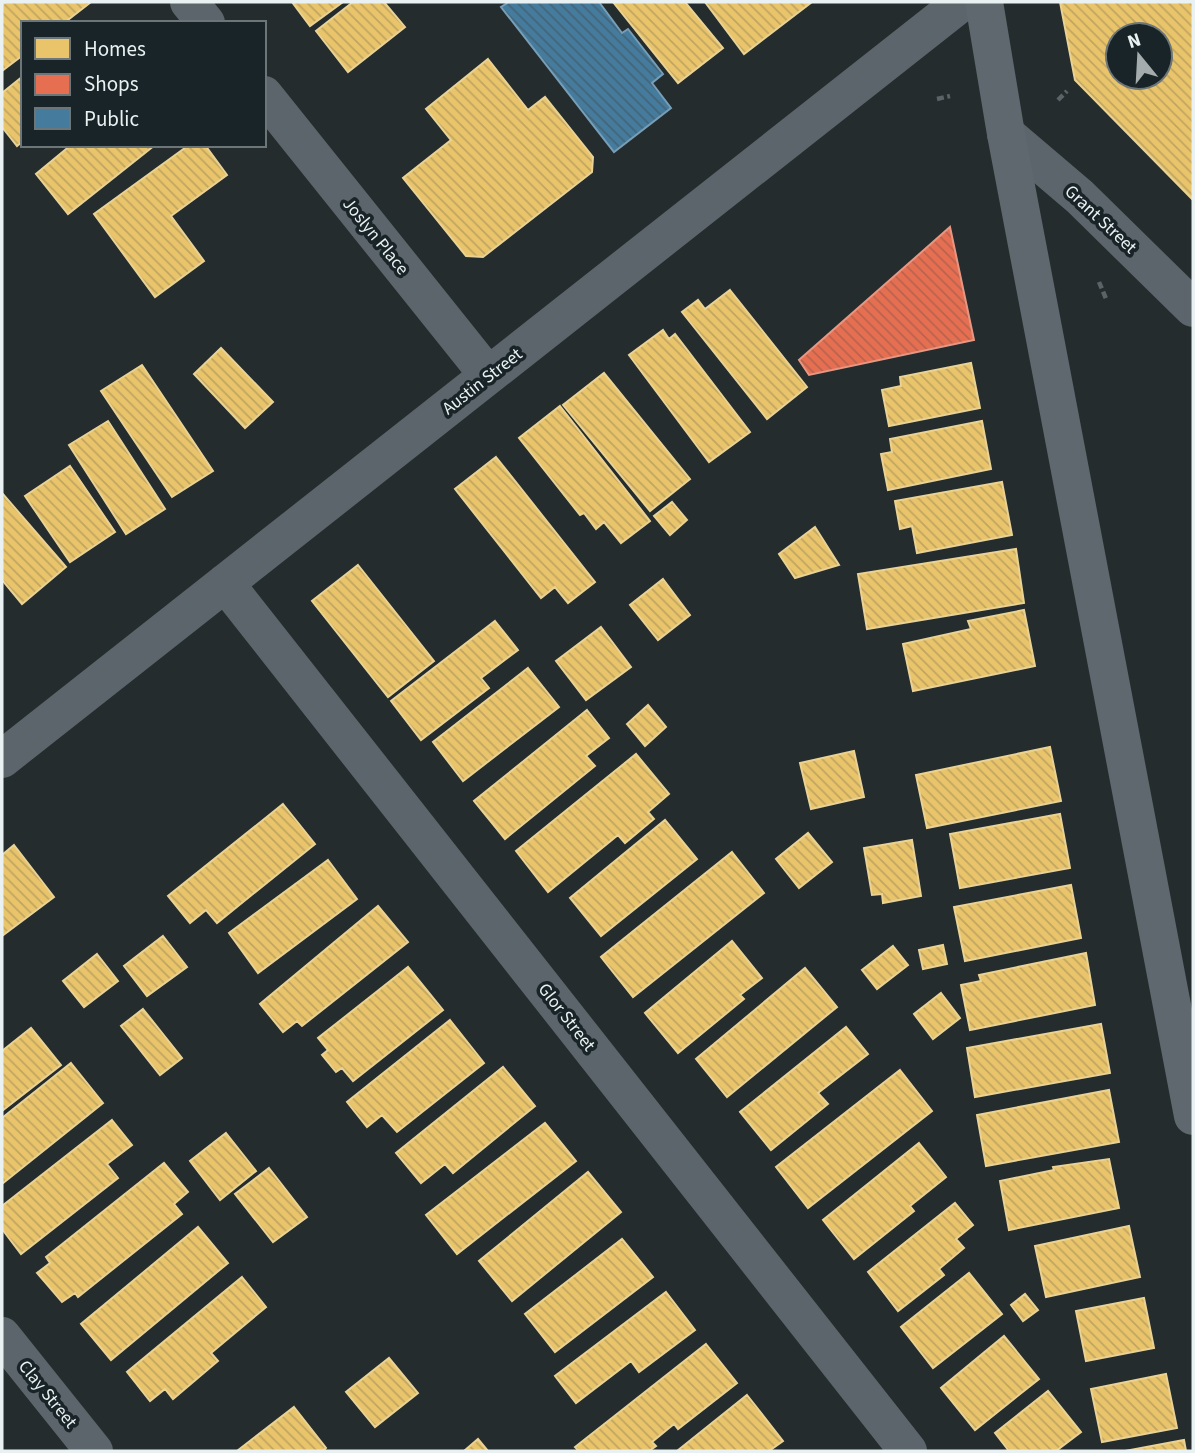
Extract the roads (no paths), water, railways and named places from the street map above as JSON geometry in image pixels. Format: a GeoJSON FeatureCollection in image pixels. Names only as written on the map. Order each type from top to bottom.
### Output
{"type":"FeatureCollection","features":[{"type":"Feature","properties":{"kind":"main road"},"geometry":{"type":"LineString","coordinates":[[984,2],[1006,134],[1193,1116]]}},
{"type":"Feature","properties":{"kind":"street"},"geometry":{"type":"LineString","coordinates":[[190,2],[204,21]]}},
{"type":"Feature","properties":{"kind":"street","name":"Austin Street"},"geometry":{"type":"LineString","coordinates":[[2,759],[962,2]]}},
{"type":"Feature","properties":{"kind":"street","name":"Joslyn Place"},"geometry":{"type":"LineString","coordinates":[[266,98],[488,375]]}},
{"type":"Feature","properties":{"kind":"street","name":"Grant Street"},"geometry":{"type":"LineString","coordinates":[[1006,134],[1080,197],[1193,308]]}},
{"type":"Feature","properties":{"kind":"street","name":"Glor Street"},"geometry":{"type":"LineString","coordinates":[[225,583],[908,1451]]}},
{"type":"Feature","properties":{"kind":"street","name":"Clay Street"},"geometry":{"type":"LineString","coordinates":[[2,1336],[94,1451]]}}]}
